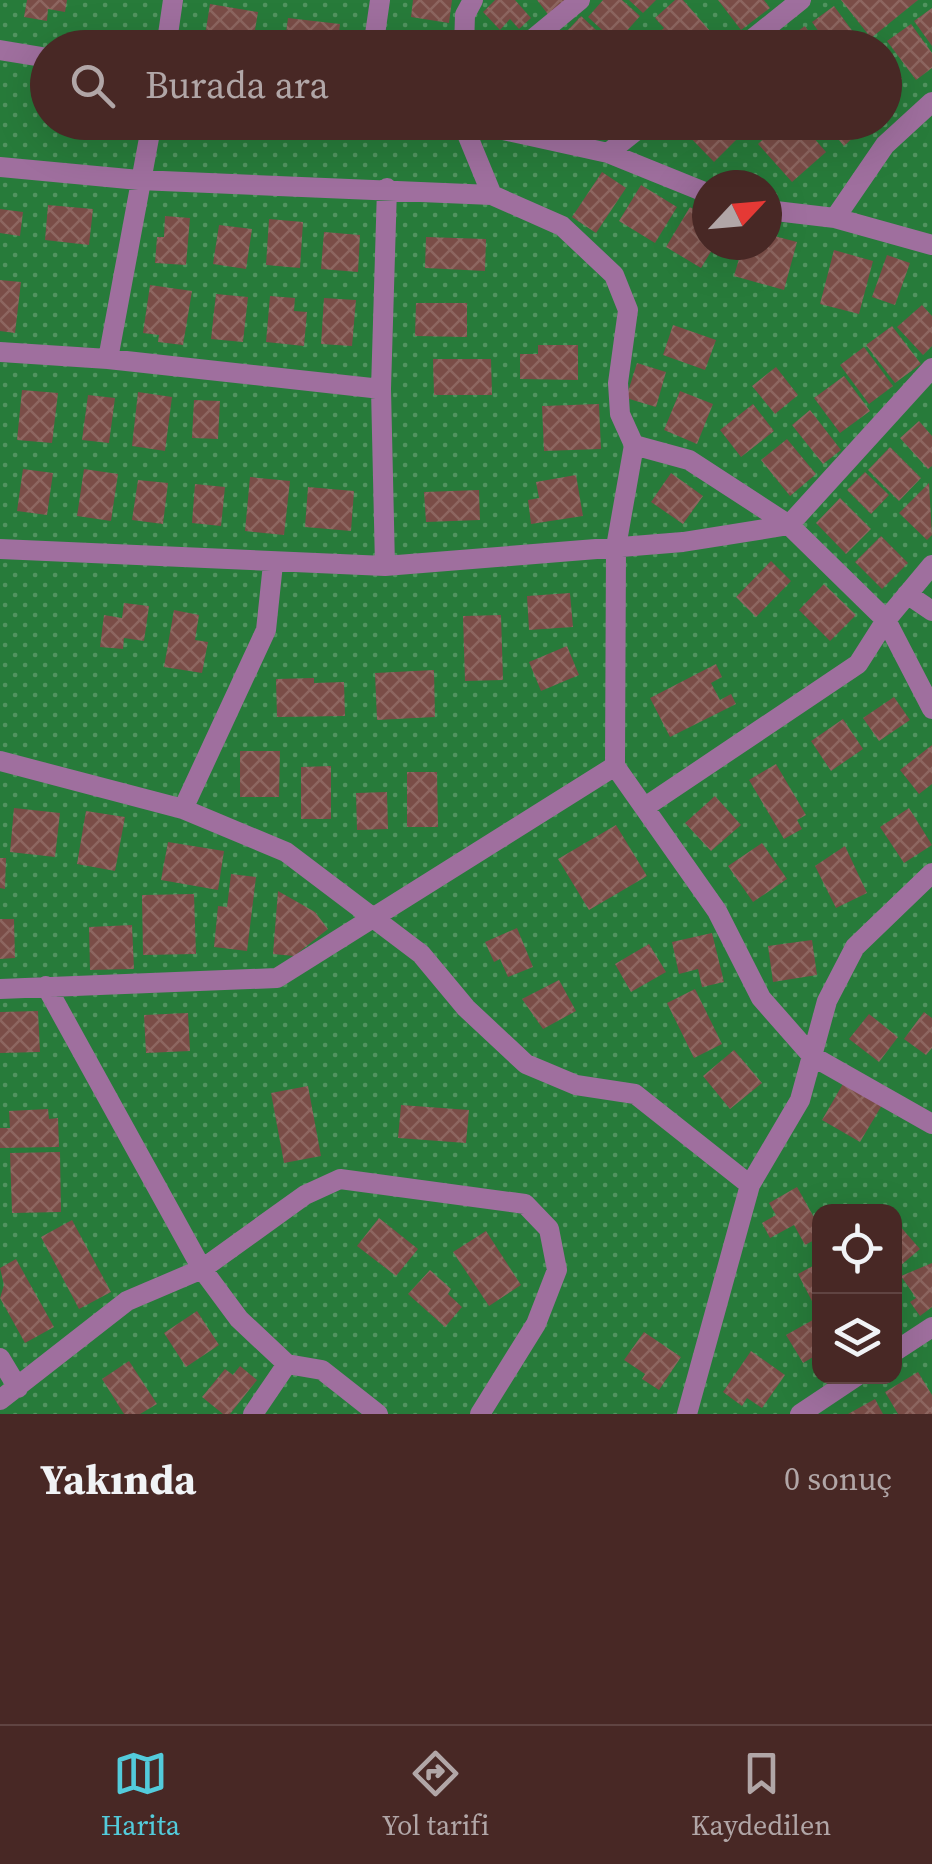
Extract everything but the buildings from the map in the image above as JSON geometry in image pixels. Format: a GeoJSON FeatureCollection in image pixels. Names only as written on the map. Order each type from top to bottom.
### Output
{"type":"FeatureCollection","features":[{"type":"Feature","properties":{"kind":"street"},"geometry":{"type":"LineString","coordinates":[[168,30],[172,0]]}},
{"type":"Feature","properties":{"kind":"street"},"geometry":{"type":"LineString","coordinates":[[376,30],[380,0]]}},
{"type":"Feature","properties":{"kind":"street"},"geometry":{"type":"LineString","coordinates":[[465,30],[473,0]]}},
{"type":"Feature","properties":{"kind":"street"},"geometry":{"type":"LineString","coordinates":[[544,30],[580,0]]}},
{"type":"Feature","properties":{"kind":"street"},"geometry":{"type":"LineString","coordinates":[[764,30],[801,0]]}},
{"type":"Feature","properties":{"kind":"street"},"geometry":{"type":"LineString","coordinates":[[0,50],[30,55]]}},
{"type":"Feature","properties":{"kind":"street"},"geometry":{"type":"LineString","coordinates":[[902,130],[932,102]]}},
{"type":"Feature","properties":{"kind":"street"},"geometry":{"type":"LineString","coordinates":[[108,358],[148,140]]}},
{"type":"Feature","properties":{"kind":"street"},"geometry":{"type":"LineString","coordinates":[[471,140],[492,195]]}},
{"type":"Feature","properties":{"kind":"street"},"geometry":{"type":"LineString","coordinates":[[545,140],[608,154],[692,187]]}},
{"type":"Feature","properties":{"kind":"street"},"geometry":{"type":"LineString","coordinates":[[608,154],[625,140]]}},
{"type":"Feature","properties":{"kind":"street"},"geometry":{"type":"LineString","coordinates":[[836,218],[891,140]]}},
{"type":"Feature","properties":{"kind":"street"},"geometry":{"type":"LineString","coordinates":[[0,166],[140,180],[492,195],[562,226],[614,275],[628,310],[618,383],[620,414],[634,445],[616,547],[615,766],[717,911],[761,998],[812,1056],[932,1124]]}},
{"type":"Feature","properties":{"kind":"street"},"geometry":{"type":"LineString","coordinates":[[384,566],[382,389],[387,188]]}},
{"type":"Feature","properties":{"kind":"street"},"geometry":{"type":"LineString","coordinates":[[782,212],[836,218],[932,245]]}},
{"type":"Feature","properties":{"kind":"street"},"geometry":{"type":"LineString","coordinates":[[0,352],[108,358],[382,389]]}},
{"type":"Feature","properties":{"kind":"street"},"geometry":{"type":"LineString","coordinates":[[0,549],[384,566],[616,547],[789,525],[932,368]]}},
{"type":"Feature","properties":{"kind":"street"},"geometry":{"type":"LineString","coordinates":[[634,445],[690,460],[789,525],[886,620],[932,709]]}},
{"type":"Feature","properties":{"kind":"street"},"geometry":{"type":"LineString","coordinates":[[183,810],[266,630],[274,564]]}},
{"type":"Feature","properties":{"kind":"street"},"geometry":{"type":"LineString","coordinates":[[645,807],[858,664],[886,620],[932,566]]}},
{"type":"Feature","properties":{"kind":"street"},"geometry":{"type":"LineString","coordinates":[[907,594],[932,611]]}},
{"type":"Feature","properties":{"kind":"street"},"geometry":{"type":"LineString","coordinates":[[0,761],[183,810],[286,852],[421,954],[466,1008],[526,1064],[576,1085],[635,1094],[750,1185]]}},
{"type":"Feature","properties":{"kind":"street"},"geometry":{"type":"LineString","coordinates":[[0,989],[278,978],[370,916],[414,895],[615,766]]}},
{"type":"Feature","properties":{"kind":"street"},"geometry":{"type":"LineString","coordinates":[[686,1414],[750,1185],[800,1100],[827,1001],[855,946],[932,873]]}},
{"type":"Feature","properties":{"kind":"street"},"geometry":{"type":"LineString","coordinates":[[46,986],[202,1269],[239,1319],[287,1364],[322,1370],[378,1414]]}},
{"type":"Feature","properties":{"kind":"street"},"geometry":{"type":"LineString","coordinates":[[0,1358],[9,1394],[127,1301],[202,1269],[305,1195],[340,1179],[526,1204],[549,1229],[557,1270],[536,1324],[480,1414]]}},
{"type":"Feature","properties":{"kind":"street"},"geometry":{"type":"LineString","coordinates":[[902,1347],[932,1326]]}},
{"type":"Feature","properties":{"kind":"street"},"geometry":{"type":"LineString","coordinates":[[253,1414],[287,1364]]}},
{"type":"Feature","properties":{"kind":"street"},"geometry":{"type":"LineString","coordinates":[[800,1414],[845,1384]]}},
{"type":"Feature","properties":{"kind":"green space"},"geometry":{"type":"Polygon","coordinates":[[[0,0],[932,0],[932,1414],[0,1414],[0,0]]]}}]}
